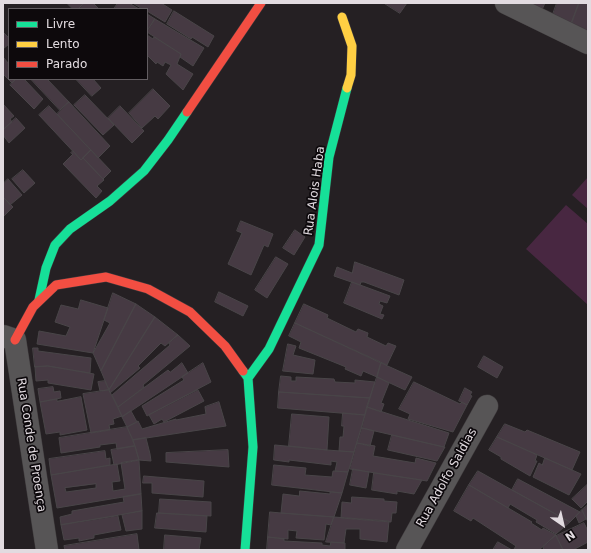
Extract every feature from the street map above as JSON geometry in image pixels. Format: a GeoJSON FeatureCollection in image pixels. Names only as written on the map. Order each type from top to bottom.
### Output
{"type":"FeatureCollection","features":[{"type":"Feature","properties":{"kind":"street"},"geometry":{"type":"LineString","coordinates":[[39,300],[46,268],[55,245],[70,229],[110,201],[144,172],[168,140],[260,3]]}},
{"type":"Feature","properties":{"kind":"street"},"geometry":{"type":"LineString","coordinates":[[506,3],[588,43]]}},
{"type":"Feature","properties":{"kind":"street","name":"Rua Alois Haba"},"geometry":{"type":"LineString","coordinates":[[248,378],[269,349],[319,245],[329,157],[351,75],[352,46],[342,17]]}},
{"type":"Feature","properties":{"kind":"street"},"geometry":{"type":"LineString","coordinates":[[9,338],[33,306],[56,285],[106,277],[148,289],[190,312],[225,346],[248,378],[253,447],[245,550]]}},
{"type":"Feature","properties":{"kind":"street","name":"Rua Conde de Proença"},"geometry":{"type":"LineString","coordinates":[[9,338],[47,550]]}},
{"type":"Feature","properties":{"kind":"street","name":"Rua Adolfo Saldias"},"geometry":{"type":"LineString","coordinates":[[407,550],[487,406]]}},
{"type":"Feature","properties":{"kind":"shaded area"},"geometry":{"type":"Polygon","coordinates":[[[588,177],[588,209],[572,195],[588,177]]]}},
{"type":"Feature","properties":{"kind":"shaded area"},"geometry":{"type":"Polygon","coordinates":[[[566,205],[588,224],[588,305],[526,249],[566,205]]]}},
{"type":"Feature","properties":{"kind":"building"},"geometry":{"type":"Polygon","coordinates":[[[67,3],[84,3],[79,8],[72,8],[67,3]]]}},
{"type":"Feature","properties":{"kind":"building"},"geometry":{"type":"Polygon","coordinates":[[[84,3],[93,3],[98,8],[80,8],[84,3]]]}},
{"type":"Feature","properties":{"kind":"building"},"geometry":{"type":"Polygon","coordinates":[[[118,3],[129,3],[137,8],[115,8],[118,3]]]}},
{"type":"Feature","properties":{"kind":"building"},"geometry":{"type":"Polygon","coordinates":[[[133,3],[161,3],[172,10],[165,22],[148,12],[148,8],[141,8],[133,3]]]}},
{"type":"Feature","properties":{"kind":"building"},"geometry":{"type":"Polygon","coordinates":[[[384,3],[407,3],[400,13],[384,3]]]}},
{"type":"Feature","properties":{"kind":"building"},"geometry":{"type":"Polygon","coordinates":[[[527,3],[545,3],[541,12],[527,3]]]}},
{"type":"Feature","properties":{"kind":"building"},"geometry":{"type":"Polygon","coordinates":[[[557,3],[579,3],[571,25],[552,17],[557,3]]]}},
{"type":"Feature","properties":{"kind":"building"},"geometry":{"type":"Polygon","coordinates":[[[579,3],[588,3],[588,29],[585,37],[569,30],[579,3]]]}},
{"type":"Feature","properties":{"kind":"building"},"geometry":{"type":"Polygon","coordinates":[[[174,11],[214,36],[208,47],[192,37],[191,39],[167,24],[174,11]]]}},
{"type":"Feature","properties":{"kind":"building"},"geometry":{"type":"Polygon","coordinates":[[[148,15],[155,19],[148,30],[148,15]]]}},
{"type":"Feature","properties":{"kind":"building"},"geometry":{"type":"Polygon","coordinates":[[[155,19],[204,48],[193,66],[180,57],[181,54],[148,33],[155,19]]]}},
{"type":"Feature","properties":{"kind":"building"},"geometry":{"type":"Polygon","coordinates":[[[3,32],[8,37],[8,45],[3,49],[3,32]]]}},
{"type":"Feature","properties":{"kind":"building"},"geometry":{"type":"Polygon","coordinates":[[[148,36],[153,39],[154,37],[181,54],[177,64],[193,74],[183,90],[166,74],[171,65],[165,62],[163,66],[157,62],[156,64],[148,56],[148,36]]]}},
{"type":"Feature","properties":{"kind":"building"},"geometry":{"type":"Polygon","coordinates":[[[3,57],[8,63],[8,79],[3,74],[3,57]]]}},
{"type":"Feature","properties":{"kind":"building"},"geometry":{"type":"Polygon","coordinates":[[[15,80],[25,80],[43,99],[34,109],[10,85],[15,80]]]}},
{"type":"Feature","properties":{"kind":"building"},"geometry":{"type":"Polygon","coordinates":[[[32,80],[48,80],[69,102],[60,110],[32,80]]]}},
{"type":"Feature","properties":{"kind":"building"},"geometry":{"type":"Polygon","coordinates":[[[77,80],[94,80],[101,88],[92,96],[77,80]]]}},
{"type":"Feature","properties":{"kind":"building"},"geometry":{"type":"Polygon","coordinates":[[[153,89],[170,106],[158,119],[155,116],[142,128],[129,113],[153,89]]]}},
{"type":"Feature","properties":{"kind":"building"},"geometry":{"type":"Polygon","coordinates":[[[85,95],[114,125],[103,135],[74,105],[85,95]]]}},
{"type":"Feature","properties":{"kind":"building"},"geometry":{"type":"Polygon","coordinates":[[[69,102],[110,146],[98,158],[57,114],[69,102]]]}},
{"type":"Feature","properties":{"kind":"building"},"geometry":{"type":"Polygon","coordinates":[[[3,104],[14,116],[10,119],[12,122],[3,130],[3,104]]]}},
{"type":"Feature","properties":{"kind":"building"},"geometry":{"type":"Polygon","coordinates":[[[49,106],[91,150],[81,160],[39,115],[49,106]]]}},
{"type":"Feature","properties":{"kind":"building"},"geometry":{"type":"Polygon","coordinates":[[[120,106],[144,131],[132,143],[108,118],[120,106]]]}},
{"type":"Feature","properties":{"kind":"building"},"geometry":{"type":"Polygon","coordinates":[[[16,118],[25,128],[9,143],[3,135],[3,130],[16,118]]]}},
{"type":"Feature","properties":{"kind":"building"},"geometry":{"type":"Polygon","coordinates":[[[91,150],[111,171],[103,179],[83,158],[91,150]]]}},
{"type":"Feature","properties":{"kind":"building"},"geometry":{"type":"Polygon","coordinates":[[[73,151],[81,160],[83,158],[104,180],[97,186],[102,191],[96,198],[63,164],[73,154],[71,153],[73,151]]]}},
{"type":"Feature","properties":{"kind":"building"},"geometry":{"type":"Polygon","coordinates":[[[23,170],[35,183],[24,193],[12,179],[23,170]]]}},
{"type":"Feature","properties":{"kind":"building"},"geometry":{"type":"Polygon","coordinates":[[[8,179],[22,195],[10,205],[3,197],[3,184],[8,179]]]}},
{"type":"Feature","properties":{"kind":"building"},"geometry":{"type":"Polygon","coordinates":[[[3,197],[13,207],[3,217],[3,197]]]}},
{"type":"Feature","properties":{"kind":"building"},"geometry":{"type":"Polygon","coordinates":[[[241,221],[273,234],[268,247],[264,245],[251,275],[228,264],[242,233],[237,231],[241,221]]]}},
{"type":"Feature","properties":{"kind":"building"},"geometry":{"type":"Polygon","coordinates":[[[295,230],[305,237],[294,255],[283,248],[295,230]]]}},
{"type":"Feature","properties":{"kind":"building"},"geometry":{"type":"Polygon","coordinates":[[[276,257],[288,264],[267,298],[255,290],[276,257]]]}},
{"type":"Feature","properties":{"kind":"building"},"geometry":{"type":"Polygon","coordinates":[[[355,262],[404,280],[399,295],[364,282],[361,282],[360,285],[334,276],[337,267],[352,273],[355,262]]]}},
{"type":"Feature","properties":{"kind":"building"},"geometry":{"type":"Polygon","coordinates":[[[352,282],[390,296],[387,303],[380,301],[379,304],[383,306],[380,314],[384,315],[382,319],[344,303],[352,282]]]}},
{"type":"Feature","properties":{"kind":"building"},"geometry":{"type":"Polygon","coordinates":[[[219,292],[248,306],[243,316],[215,302],[219,292]]]}},
{"type":"Feature","properties":{"kind":"building"},"geometry":{"type":"Polygon","coordinates":[[[113,293],[136,304],[101,371],[93,353],[110,323],[104,320],[113,293]]]}},
{"type":"Feature","properties":{"kind":"building"},"geometry":{"type":"Polygon","coordinates":[[[81,300],[108,308],[93,353],[37,344],[39,331],[66,336],[70,327],[55,322],[61,305],[78,309],[81,300]]]}},
{"type":"Feature","properties":{"kind":"building"},"geometry":{"type":"Polygon","coordinates":[[[136,304],[155,317],[109,390],[101,371],[136,304]]]}},
{"type":"Feature","properties":{"kind":"building"},"geometry":{"type":"Polygon","coordinates":[[[304,304],[328,315],[327,318],[356,332],[358,329],[368,333],[367,337],[386,346],[388,343],[396,346],[387,365],[295,323],[304,304]]]}},
{"type":"Feature","properties":{"kind":"building"},"geometry":{"type":"Polygon","coordinates":[[[155,317],[178,335],[165,346],[161,343],[138,366],[140,368],[110,393],[109,390],[155,317]]]}},
{"type":"Feature","properties":{"kind":"building"},"geometry":{"type":"Polygon","coordinates":[[[295,323],[381,363],[377,377],[363,371],[361,376],[345,369],[346,367],[299,348],[301,342],[289,336],[295,323]]]}},
{"type":"Feature","properties":{"kind":"building"},"geometry":{"type":"Polygon","coordinates":[[[178,335],[190,346],[143,385],[144,387],[118,407],[112,395],[170,345],[169,343],[178,335]]]}},
{"type":"Feature","properties":{"kind":"building"},"geometry":{"type":"Polygon","coordinates":[[[288,344],[296,346],[293,355],[315,360],[313,374],[283,371],[288,344]]]}},
{"type":"Feature","properties":{"kind":"building"},"geometry":{"type":"Polygon","coordinates":[[[33,348],[38,348],[38,351],[91,358],[90,373],[48,366],[35,367],[33,348]]]}},
{"type":"Feature","properties":{"kind":"building"},"geometry":{"type":"Polygon","coordinates":[[[484,356],[503,367],[497,378],[478,367],[484,356]]]}},
{"type":"Feature","properties":{"kind":"building"},"geometry":{"type":"Polygon","coordinates":[[[182,363],[188,373],[122,417],[118,407],[168,370],[170,372],[182,363]]]}},
{"type":"Feature","properties":{"kind":"building"},"geometry":{"type":"Polygon","coordinates":[[[203,363],[211,382],[147,416],[142,406],[184,380],[182,377],[203,363]]]}},
{"type":"Feature","properties":{"kind":"building"},"geometry":{"type":"Polygon","coordinates":[[[381,363],[412,377],[405,390],[377,377],[381,363]]]}},
{"type":"Feature","properties":{"kind":"building"},"geometry":{"type":"Polygon","coordinates":[[[48,366],[94,374],[91,390],[48,383],[48,380],[36,381],[35,367],[48,366]]]}},
{"type":"Feature","properties":{"kind":"building"},"geometry":{"type":"Polygon","coordinates":[[[281,376],[291,377],[291,381],[296,381],[296,377],[334,379],[335,382],[355,383],[355,380],[375,382],[370,398],[279,392],[281,376]]]}},
{"type":"Feature","properties":{"kind":"building"},"geometry":{"type":"Polygon","coordinates":[[[377,377],[389,383],[381,403],[384,404],[381,412],[367,407],[377,377]]]}},
{"type":"Feature","properties":{"kind":"building"},"geometry":{"type":"Polygon","coordinates":[[[105,381],[109,390],[100,391],[98,382],[105,381]]]}},
{"type":"Feature","properties":{"kind":"building"},"geometry":{"type":"Polygon","coordinates":[[[414,382],[460,404],[462,402],[467,405],[453,432],[408,419],[410,414],[399,409],[414,382]]]}},
{"type":"Feature","properties":{"kind":"building"},"geometry":{"type":"Polygon","coordinates":[[[53,387],[54,392],[60,391],[61,398],[40,402],[38,389],[53,387]]]}},
{"type":"Feature","properties":{"kind":"building"},"geometry":{"type":"Polygon","coordinates":[[[465,388],[472,392],[470,395],[472,396],[467,405],[459,401],[465,388]]]}},
{"type":"Feature","properties":{"kind":"building"},"geometry":{"type":"Polygon","coordinates":[[[109,390],[122,416],[113,419],[114,424],[109,425],[110,430],[91,433],[83,394],[109,390]]]}},
{"type":"Feature","properties":{"kind":"building"},"geometry":{"type":"Polygon","coordinates":[[[198,390],[204,401],[164,422],[162,419],[154,424],[149,415],[198,390]]]}},
{"type":"Feature","properties":{"kind":"building"},"geometry":{"type":"Polygon","coordinates":[[[279,392],[370,398],[365,415],[278,408],[279,392]]]}},
{"type":"Feature","properties":{"kind":"building"},"geometry":{"type":"Polygon","coordinates":[[[81,397],[87,430],[60,435],[60,432],[46,434],[40,402],[81,397]]]}},
{"type":"Feature","properties":{"kind":"building"},"geometry":{"type":"Polygon","coordinates":[[[219,402],[226,426],[133,440],[127,427],[138,421],[142,429],[176,419],[206,414],[205,407],[219,402]]]}},
{"type":"Feature","properties":{"kind":"building"},"geometry":{"type":"Polygon","coordinates":[[[367,407],[449,433],[444,447],[362,428],[367,407]]]}},
{"type":"Feature","properties":{"kind":"building"},"geometry":{"type":"Polygon","coordinates":[[[131,411],[137,422],[127,427],[122,417],[131,411]]]}},
{"type":"Feature","properties":{"kind":"building"},"geometry":{"type":"Polygon","coordinates":[[[343,413],[365,415],[354,452],[339,451],[340,437],[343,437],[343,413]]]}},
{"type":"Feature","properties":{"kind":"building"},"geometry":{"type":"Polygon","coordinates":[[[292,414],[329,417],[327,450],[289,446],[292,414]]]}},
{"type":"Feature","properties":{"kind":"building"},"geometry":{"type":"Polygon","coordinates":[[[505,424],[525,432],[527,430],[580,452],[572,470],[497,437],[505,424]]]}},
{"type":"Feature","properties":{"kind":"building"},"geometry":{"type":"Polygon","coordinates":[[[127,427],[135,446],[117,449],[116,443],[61,453],[59,438],[127,427]]]}},
{"type":"Feature","properties":{"kind":"building"},"geometry":{"type":"Polygon","coordinates":[[[362,428],[374,431],[370,446],[357,443],[362,428]]]}},
{"type":"Feature","properties":{"kind":"building"},"geometry":{"type":"Polygon","coordinates":[[[392,435],[445,447],[437,461],[388,450],[392,435]]]}},
{"type":"Feature","properties":{"kind":"building"},"geometry":{"type":"Polygon","coordinates":[[[497,437],[537,455],[535,461],[537,461],[530,476],[489,450],[497,437]]]}},
{"type":"Feature","properties":{"kind":"building"},"geometry":{"type":"Polygon","coordinates":[[[146,438],[151,461],[139,460],[133,440],[146,438]]]}},
{"type":"Feature","properties":{"kind":"building"},"geometry":{"type":"Polygon","coordinates":[[[357,443],[375,446],[373,456],[415,463],[416,458],[436,463],[427,481],[350,469],[357,443]]]}},
{"type":"Feature","properties":{"kind":"building"},"geometry":{"type":"Polygon","coordinates":[[[275,445],[354,452],[348,472],[335,471],[337,462],[331,461],[331,465],[289,460],[289,462],[274,460],[275,445]]]}},
{"type":"Feature","properties":{"kind":"building"},"geometry":{"type":"Polygon","coordinates":[[[135,446],[139,460],[114,465],[111,450],[135,446]]]}},
{"type":"Feature","properties":{"kind":"building"},"geometry":{"type":"Polygon","coordinates":[[[228,450],[229,467],[166,462],[166,453],[228,450]]]}},
{"type":"Feature","properties":{"kind":"building"},"geometry":{"type":"Polygon","coordinates":[[[105,451],[106,459],[110,458],[110,465],[51,475],[49,459],[105,451]]]}},
{"type":"Feature","properties":{"kind":"building"},"geometry":{"type":"Polygon","coordinates":[[[545,458],[581,474],[569,495],[533,477],[539,463],[542,465],[545,458]]]}},
{"type":"Feature","properties":{"kind":"building"},"geometry":{"type":"Polygon","coordinates":[[[139,460],[141,494],[57,508],[51,475],[117,464],[120,481],[112,482],[113,491],[125,489],[121,463],[139,460]],[[96,484],[65,488],[66,492],[96,488],[96,484]]]}},
{"type":"Feature","properties":{"kind":"building"},"geometry":{"type":"Polygon","coordinates":[[[274,465],[306,468],[305,475],[332,477],[333,471],[348,472],[342,493],[272,485],[274,465]]]}},
{"type":"Feature","properties":{"kind":"building"},"geometry":{"type":"Polygon","coordinates":[[[353,469],[369,472],[366,488],[350,485],[353,469]]]}},
{"type":"Feature","properties":{"kind":"building"},"geometry":{"type":"Polygon","coordinates":[[[478,471],[570,522],[556,534],[536,522],[537,520],[510,504],[508,508],[469,485],[478,471]]]}},
{"type":"Feature","properties":{"kind":"building"},"geometry":{"type":"Polygon","coordinates":[[[374,473],[422,480],[414,494],[397,491],[397,494],[372,490],[374,473]]]}},
{"type":"Feature","properties":{"kind":"building"},"geometry":{"type":"Polygon","coordinates":[[[144,476],[204,481],[203,497],[152,493],[152,483],[143,483],[144,476]]]}},
{"type":"Feature","properties":{"kind":"building"},"geometry":{"type":"Polygon","coordinates":[[[518,479],[580,512],[570,522],[512,490],[518,479]]]}},
{"type":"Feature","properties":{"kind":"building"},"geometry":{"type":"Polygon","coordinates":[[[469,485],[532,522],[531,523],[542,530],[543,528],[556,535],[539,550],[514,549],[516,546],[473,518],[471,521],[454,511],[469,485]]]}},
{"type":"Feature","properties":{"kind":"building"},"geometry":{"type":"Polygon","coordinates":[[[587,485],[588,501],[581,508],[572,499],[587,485]]]}},
{"type":"Feature","properties":{"kind":"building"},"geometry":{"type":"Polygon","coordinates":[[[300,491],[330,494],[330,492],[342,493],[334,517],[281,513],[283,494],[299,496],[300,491]]]}},
{"type":"Feature","properties":{"kind":"building"},"geometry":{"type":"Polygon","coordinates":[[[141,494],[142,511],[61,525],[60,517],[72,514],[72,511],[124,502],[123,497],[141,494]]]}},
{"type":"Feature","properties":{"kind":"building"},"geometry":{"type":"Polygon","coordinates":[[[352,497],[384,499],[384,501],[397,502],[396,513],[392,513],[391,522],[341,518],[342,502],[351,503],[352,497]]]}},
{"type":"Feature","properties":{"kind":"building"},"geometry":{"type":"Polygon","coordinates":[[[160,499],[211,502],[211,516],[159,513],[160,499]]]}},
{"type":"Feature","properties":{"kind":"building"},"geometry":{"type":"Polygon","coordinates":[[[588,505],[588,522],[582,510],[588,505]]]}},
{"type":"Feature","properties":{"kind":"building"},"geometry":{"type":"Polygon","coordinates":[[[582,510],[586,519],[579,523],[576,516],[582,510]]]}},
{"type":"Feature","properties":{"kind":"building"},"geometry":{"type":"Polygon","coordinates":[[[142,511],[142,529],[126,531],[122,515],[142,511]]]}},
{"type":"Feature","properties":{"kind":"building"},"geometry":{"type":"Polygon","coordinates":[[[270,512],[334,517],[331,525],[326,524],[324,540],[296,538],[297,531],[288,530],[288,539],[268,537],[270,512]]]}},
{"type":"Feature","properties":{"kind":"building"},"geometry":{"type":"Polygon","coordinates":[[[157,513],[207,516],[206,532],[155,528],[157,513]]]}},
{"type":"Feature","properties":{"kind":"building"},"geometry":{"type":"Polygon","coordinates":[[[118,516],[121,530],[94,535],[94,538],[79,541],[79,538],[64,540],[61,525],[118,516]]]}},
{"type":"Feature","properties":{"kind":"building"},"geometry":{"type":"Polygon","coordinates":[[[334,517],[389,521],[387,542],[360,539],[360,529],[346,529],[344,543],[326,542],[334,517]]]}},
{"type":"Feature","properties":{"kind":"building"},"geometry":{"type":"Polygon","coordinates":[[[584,523],[588,531],[588,542],[573,550],[563,550],[556,536],[584,523]]]}},
{"type":"Feature","properties":{"kind":"building"},"geometry":{"type":"Polygon","coordinates":[[[137,534],[139,550],[65,550],[64,546],[137,534]]]}},
{"type":"Feature","properties":{"kind":"building"},"geometry":{"type":"Polygon","coordinates":[[[165,535],[201,538],[199,550],[164,550],[165,535]]]}},
{"type":"Feature","properties":{"kind":"building"},"geometry":{"type":"Polygon","coordinates":[[[556,535],[563,550],[544,550],[543,547],[556,535]]]}},
{"type":"Feature","properties":{"kind":"building"},"geometry":{"type":"Polygon","coordinates":[[[268,537],[284,539],[284,541],[322,543],[322,545],[330,546],[331,542],[345,543],[345,550],[267,550],[268,537]]]}},
{"type":"Feature","properties":{"kind":"building"},"geometry":{"type":"Polygon","coordinates":[[[498,542],[512,550],[493,550],[498,542]]]}},
{"type":"Feature","properties":{"kind":"traffic: fast"},"geometry":{"type":"LineString","coordinates":[[248,378],[269,349],[319,245],[329,157],[347,88]]}},
{"type":"Feature","properties":{"kind":"traffic: fast"},"geometry":{"type":"LineString","coordinates":[[39,300],[46,268],[55,245],[70,229],[110,201],[144,171],[187,112]]}},
{"type":"Feature","properties":{"kind":"traffic: fast"},"geometry":{"type":"LineString","coordinates":[[243,371],[248,378],[253,447],[245,550]]}},
{"type":"Feature","properties":{"kind":"traffic: slow"},"geometry":{"type":"LineString","coordinates":[[342,17],[352,46],[351,75],[347,88]]}},
{"type":"Feature","properties":{"kind":"traffic: jam"},"geometry":{"type":"LineString","coordinates":[[187,112],[261,3]]}},
{"type":"Feature","properties":{"kind":"traffic: jam"},"geometry":{"type":"LineString","coordinates":[[15,340],[33,307],[56,285],[106,277],[148,289],[190,312],[225,346],[243,371]]}}]}
